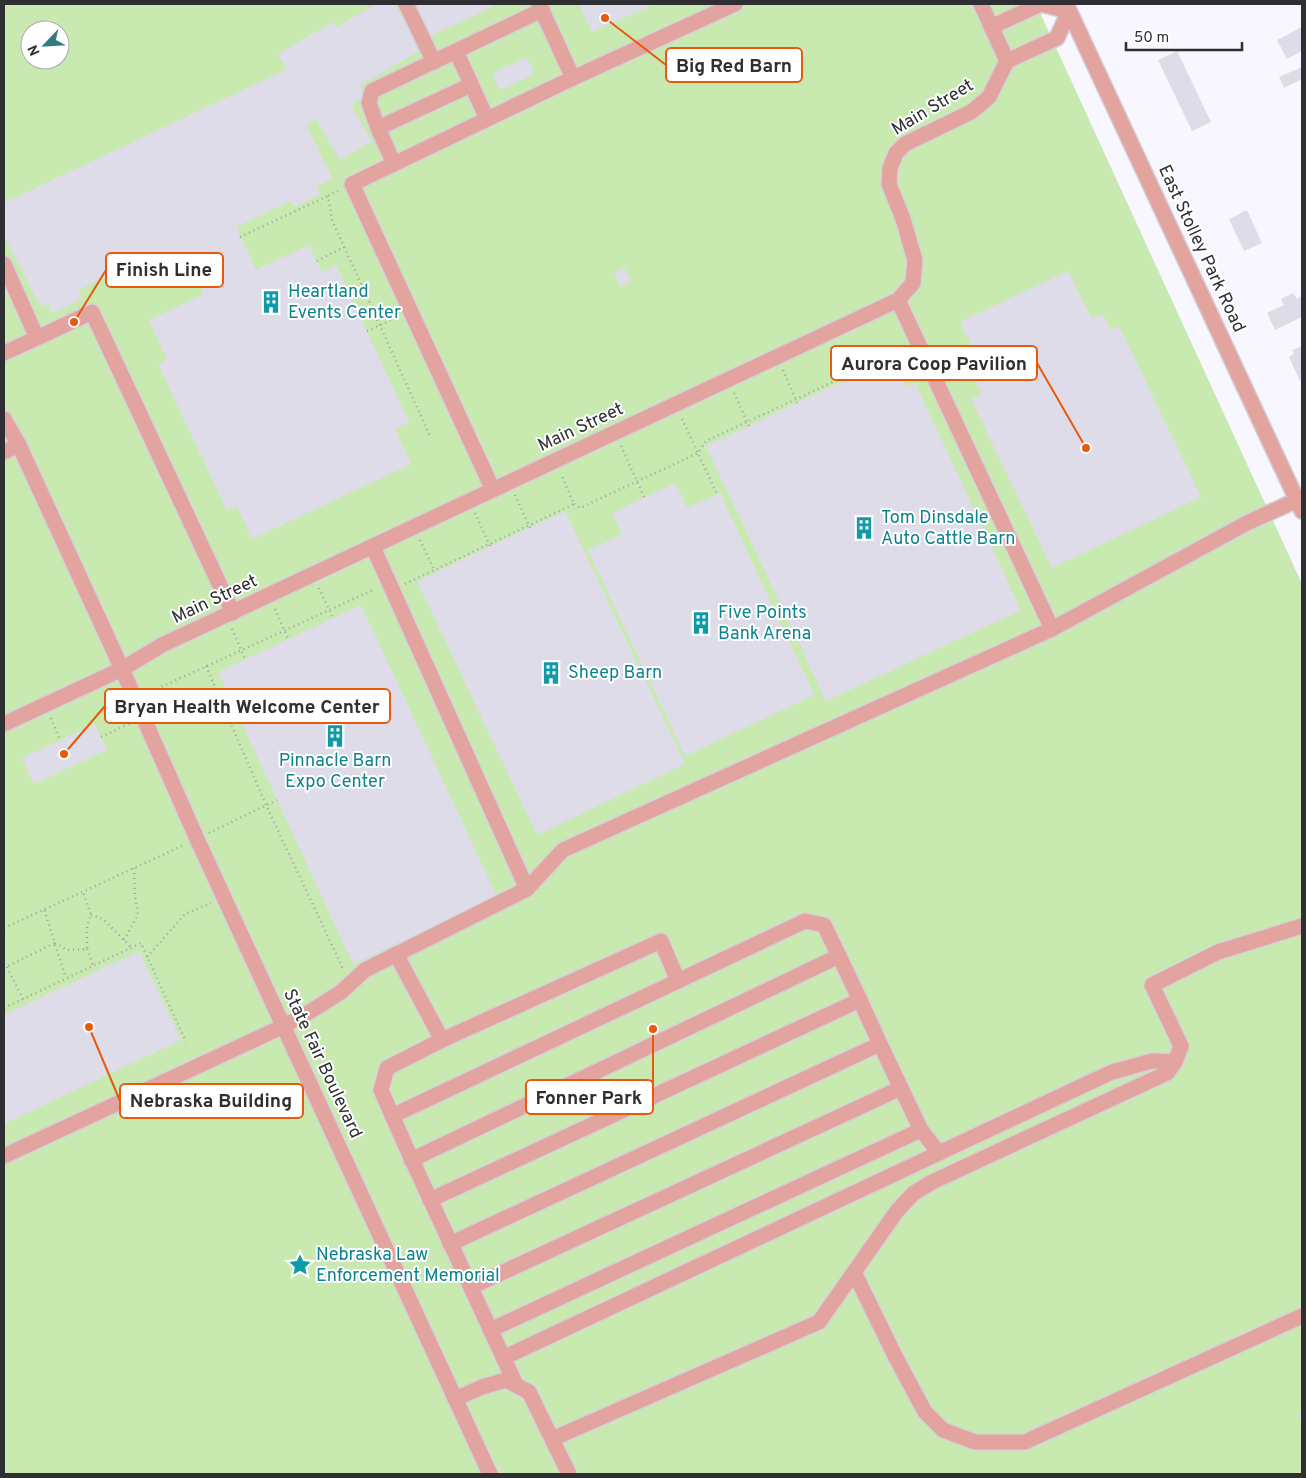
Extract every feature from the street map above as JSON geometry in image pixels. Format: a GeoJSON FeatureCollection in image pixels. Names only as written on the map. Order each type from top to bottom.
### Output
{"type":"FeatureCollection","features":[{"type":"Feature","properties":{"kind":"street"},"geometry":{"type":"LineString","coordinates":[[406,4],[434,62]]}},
{"type":"Feature","properties":{"kind":"street"},"geometry":{"type":"LineString","coordinates":[[493,490],[352,184],[573,78],[735,4]]}},
{"type":"Feature","properties":{"kind":"street"},"geometry":{"type":"LineString","coordinates":[[981,4],[991,26],[1007,61],[1057,38],[1068,8],[1041,4],[991,26]]}},
{"type":"Feature","properties":{"kind":"street"},"geometry":{"type":"LineString","coordinates":[[394,164],[369,103],[372,91],[434,62],[541,7],[573,78]]}},
{"type":"Feature","properties":{"kind":"street","name":"East Stolley Park Road"},"geometry":{"type":"LineString","coordinates":[[1068,8],[1300,505]]}},
{"type":"Feature","properties":{"kind":"street"},"geometry":{"type":"LineString","coordinates":[[456,51],[486,119]]}},
{"type":"Feature","properties":{"kind":"street","name":"Main Street"},"geometry":{"type":"LineString","coordinates":[[4,724],[122,669],[162,645],[898,300],[913,283],[915,260],[903,219],[889,184],[890,168],[896,152],[905,144],[971,112],[989,97],[1007,61]]}},
{"type":"Feature","properties":{"kind":"street"},"geometry":{"type":"LineString","coordinates":[[378,128],[471,85]]}},
{"type":"Feature","properties":{"kind":"street"},"geometry":{"type":"LineString","coordinates":[[4,264],[37,338]]}},
{"type":"Feature","properties":{"kind":"street"},"geometry":{"type":"LineString","coordinates":[[898,300],[1052,629]]}},
{"type":"Feature","properties":{"kind":"street"},"geometry":{"type":"LineString","coordinates":[[4,353],[92,312],[229,615]]}},
{"type":"Feature","properties":{"kind":"street","name":"State Fair Boulevard"},"geometry":{"type":"LineString","coordinates":[[4,419],[19,445],[122,669],[197,839],[490,1474]]}},
{"type":"Feature","properties":{"kind":"street"},"geometry":{"type":"LineString","coordinates":[[4,452],[19,445]]}},
{"type":"Feature","properties":{"kind":"street"},"geometry":{"type":"LineString","coordinates":[[4,1156],[284,1026],[341,992],[365,970],[527,889],[563,850],[1052,629],[1246,523],[1300,505]]}},
{"type":"Feature","properties":{"kind":"street"},"geometry":{"type":"LineString","coordinates":[[373,546],[527,889]]}},
{"type":"Feature","properties":{"kind":"street"},"geometry":{"type":"LineString","coordinates":[[392,1116],[805,921],[824,924],[921,1130],[939,1152]]}},
{"type":"Feature","properties":{"kind":"street"},"geometry":{"type":"LineString","coordinates":[[552,1439],[819,1322],[897,1212],[914,1193],[932,1182],[1167,1074],[1175,1062],[1181,1046],[1152,986],[1218,952],[1302,926]]}},
{"type":"Feature","properties":{"kind":"street"},"geometry":{"type":"LineString","coordinates":[[516,1385],[381,1090],[387,1068],[442,1040],[661,941],[678,981]]}},
{"type":"Feature","properties":{"kind":"street"},"geometry":{"type":"LineString","coordinates":[[396,954],[442,1040]]}},
{"type":"Feature","properties":{"kind":"street"},"geometry":{"type":"LineString","coordinates":[[412,1160],[839,956]]}},
{"type":"Feature","properties":{"kind":"street"},"geometry":{"type":"LineString","coordinates":[[430,1200],[860,1000]]}},
{"type":"Feature","properties":{"kind":"street"},"geometry":{"type":"LineString","coordinates":[[450,1244],[880,1044]]}},
{"type":"Feature","properties":{"kind":"street"},"geometry":{"type":"LineString","coordinates":[[503,1358],[1112,1072],[1152,1061],[1175,1062]]}},
{"type":"Feature","properties":{"kind":"street"},"geometry":{"type":"LineString","coordinates":[[470,1288],[901,1088]]}},
{"type":"Feature","properties":{"kind":"street"},"geometry":{"type":"LineString","coordinates":[[490,1330],[921,1130]]}},
{"type":"Feature","properties":{"kind":"street"},"geometry":{"type":"LineString","coordinates":[[854,1272],[925,1412],[943,1430],[974,1442],[1025,1442],[1302,1316]]}},
{"type":"Feature","properties":{"kind":"street"},"geometry":{"type":"LineString","coordinates":[[455,1399],[482,1387],[506,1380],[529,1392],[569,1474]]}},
{"type":"Feature","properties":{"kind":"path"},"geometry":{"type":"LineString","coordinates":[[240,238],[352,184]]}},
{"type":"Feature","properties":{"kind":"path"},"geometry":{"type":"LineString","coordinates":[[328,196],[332,220],[430,436]]}},
{"type":"Feature","properties":{"kind":"path"},"geometry":{"type":"LineString","coordinates":[[317,261],[344,247]]}},
{"type":"Feature","properties":{"kind":"path"},"geometry":{"type":"LineString","coordinates":[[367,331],[410,311]]}},
{"type":"Feature","properties":{"kind":"path"},"geometry":{"type":"LineString","coordinates":[[826,334],[845,379]]}},
{"type":"Feature","properties":{"kind":"path"},"geometry":{"type":"LineString","coordinates":[[555,461],[574,504],[580,508],[698,453],[706,441],[748,424],[918,343]]}},
{"type":"Feature","properties":{"kind":"path"},"geometry":{"type":"LineString","coordinates":[[777,357],[796,401]]}},
{"type":"Feature","properties":{"kind":"path"},"geometry":{"type":"LineString","coordinates":[[728,380],[748,424]]}},
{"type":"Feature","properties":{"kind":"path"},"geometry":{"type":"LineString","coordinates":[[675,405],[717,494]]}},
{"type":"Feature","properties":{"kind":"path"},"geometry":{"type":"LineString","coordinates":[[615,433],[644,497]]}},
{"type":"Feature","properties":{"kind":"path"},"geometry":{"type":"LineString","coordinates":[[510,482],[529,526]]}},
{"type":"Feature","properties":{"kind":"path"},"geometry":{"type":"LineString","coordinates":[[470,501],[489,545]]}},
{"type":"Feature","properties":{"kind":"path"},"geometry":{"type":"LineString","coordinates":[[135,699],[329,610],[435,571],[574,504]]}},
{"type":"Feature","properties":{"kind":"path"},"geometry":{"type":"LineString","coordinates":[[414,527],[435,571]]}},
{"type":"Feature","properties":{"kind":"path"},"geometry":{"type":"LineString","coordinates":[[314,575],[333,618]]}},
{"type":"Feature","properties":{"kind":"path"},"geometry":{"type":"LineString","coordinates":[[269,596],[288,639]]}},
{"type":"Feature","properties":{"kind":"path"},"geometry":{"type":"LineString","coordinates":[[229,615],[246,659]]}},
{"type":"Feature","properties":{"kind":"path"},"geometry":{"type":"LineString","coordinates":[[206,666],[266,805],[350,984]]}},
{"type":"Feature","properties":{"kind":"path"},"geometry":{"type":"LineString","coordinates":[[45,705],[60,740]]}},
{"type":"Feature","properties":{"kind":"path"},"geometry":{"type":"LineString","coordinates":[[101,737],[143,716]]}},
{"type":"Feature","properties":{"kind":"path"},"geometry":{"type":"LineString","coordinates":[[4,928],[277,800]]}},
{"type":"Feature","properties":{"kind":"path"},"geometry":{"type":"LineString","coordinates":[[124,940],[138,915],[134,868]]}},
{"type":"Feature","properties":{"kind":"path"},"geometry":{"type":"LineString","coordinates":[[83,891],[91,915],[87,926],[87,949],[93,966]]}},
{"type":"Feature","properties":{"kind":"path"},"geometry":{"type":"LineString","coordinates":[[147,957],[185,914],[224,897]]}},
{"type":"Feature","properties":{"kind":"path"},"geometry":{"type":"LineString","coordinates":[[44,909],[66,978]]}},
{"type":"Feature","properties":{"kind":"path"},"geometry":{"type":"LineString","coordinates":[[91,915],[103,919],[132,948]]}},
{"type":"Feature","properties":{"kind":"path"},"geometry":{"type":"LineString","coordinates":[[4,1008],[141,943],[186,1042]]}},
{"type":"Feature","properties":{"kind":"path"},"geometry":{"type":"LineString","coordinates":[[55,944],[67,950],[87,949]]}},
{"type":"Feature","properties":{"kind":"path"},"geometry":{"type":"LineString","coordinates":[[23,999],[5,967],[55,944]]}},
{"type":"Feature","properties":{"kind":"green space"},"geometry":{"type":"Polygon","coordinates":[[[4,4],[1036,4],[1302,584],[1302,1474],[4,1474],[4,4]]]}},
{"type":"Feature","properties":{"kind":"building","name":"Heartland Events Center"},"geometry":{"type":"Polygon","coordinates":[[[377,4],[394,4],[421,50],[360,85],[366,96],[351,105],[372,141],[340,160],[316,119],[306,125],[332,178],[316,187],[320,194],[295,207],[291,201],[236,227],[256,270],[309,245],[322,272],[336,265],[409,422],[395,429],[411,464],[252,539],[237,506],[227,511],[158,364],[167,360],[149,320],[204,294],[184,251],[130,277],[125,268],[78,290],[82,299],[52,314],[48,304],[40,306],[4,235],[4,203],[287,69],[278,54],[333,22],[336,27],[377,4]]]}},
{"type":"Feature","properties":{"kind":"building"},"geometry":{"type":"Polygon","coordinates":[[[412,4],[498,4],[429,37],[412,4]]]}},
{"type":"Feature","properties":{"kind":"building"},"geometry":{"type":"Polygon","coordinates":[[[579,4],[655,4],[592,32],[579,4]]]}},
{"type":"Feature","properties":{"kind":"building"},"geometry":{"type":"Polygon","coordinates":[[[1302,27],[1302,51],[1287,59],[1277,40],[1302,27]]]}},
{"type":"Feature","properties":{"kind":"building"},"geometry":{"type":"Polygon","coordinates":[[[1177,51],[1211,122],[1192,131],[1158,60],[1177,51]]]}},
{"type":"Feature","properties":{"kind":"building"},"geometry":{"type":"Polygon","coordinates":[[[527,57],[534,74],[500,90],[492,73],[527,57]]]}},
{"type":"Feature","properties":{"kind":"building"},"geometry":{"type":"Polygon","coordinates":[[[1302,67],[1302,79],[1284,88],[1279,77],[1302,67]]]}},
{"type":"Feature","properties":{"kind":"building"},"geometry":{"type":"Polygon","coordinates":[[[1247,210],[1262,243],[1244,251],[1229,219],[1247,210]]]}},
{"type":"Feature","properties":{"kind":"building"},"geometry":{"type":"Polygon","coordinates":[[[624,267],[631,281],[620,287],[614,272],[624,267]]]}},
{"type":"Feature","properties":{"kind":"building"},"geometry":{"type":"Polygon","coordinates":[[[1068,271],[1092,319],[1103,314],[1111,330],[1119,326],[1201,497],[1052,568],[971,399],[982,394],[972,374],[983,369],[960,322],[1068,271]]]}},
{"type":"Feature","properties":{"kind":"building"},"geometry":{"type":"Polygon","coordinates":[[[1293,293],[1297,299],[1302,296],[1302,317],[1275,330],[1267,313],[1284,305],[1281,299],[1293,293]]]}},
{"type":"Feature","properties":{"kind":"building"},"geometry":{"type":"Polygon","coordinates":[[[1302,346],[1302,379],[1300,381],[1289,357],[1294,354],[1292,350],[1302,346]]]}},
{"type":"Feature","properties":{"kind":"building","name":"Tom Dinsdale Auto Cattle Barn"},"geometry":{"type":"Polygon","coordinates":[[[892,358],[906,387],[915,383],[1021,610],[826,701],[706,446],[892,358]]]}},
{"type":"Feature","properties":{"kind":"building","name":"Five Points Bank Arena"},"geometry":{"type":"Polygon","coordinates":[[[675,483],[687,508],[720,493],[814,695],[685,756],[588,550],[622,534],[612,513],[675,483]]]}},
{"type":"Feature","properties":{"kind":"building","name":"Sheep Barn"},"geometry":{"type":"Polygon","coordinates":[[[565,511],[685,764],[537,835],[417,581],[565,511]]]}},
{"type":"Feature","properties":{"kind":"building","name":"Pinnacle Barn Expo Center"},"geometry":{"type":"Polygon","coordinates":[[[361,605],[497,897],[353,964],[218,672],[361,605]]]}},
{"type":"Feature","properties":{"kind":"building"},"geometry":{"type":"Polygon","coordinates":[[[95,724],[107,750],[34,784],[22,758],[95,724]]]}},
{"type":"Feature","properties":{"kind":"building"},"geometry":{"type":"Polygon","coordinates":[[[139,951],[181,1040],[4,1124],[4,1015],[139,951]]]}},
{"type":"Feature","properties":{"kind":"building"},"geometry":{"type":"Polygon","coordinates":[[[1302,1412],[1302,1425],[1298,1414],[1302,1412]]]}},
{"type":"Feature","properties":{"kind":"place","name":"Big Red Barn"},"geometry":{"type":"Point","coordinates":[605,18]}},
{"type":"Feature","properties":{"kind":"place","name":"Heartland Events Center"},"geometry":{"type":"Point","coordinates":[271,302]}},
{"type":"Feature","properties":{"kind":"place","name":"Finish Line"},"geometry":{"type":"Point","coordinates":[74,322]}},
{"type":"Feature","properties":{"kind":"place","name":"Aurora Coop Pavilion"},"geometry":{"type":"Point","coordinates":[1086,448]}},
{"type":"Feature","properties":{"kind":"place","name":"Tom Dinsdale Auto Cattle Barn"},"geometry":{"type":"Point","coordinates":[864,528]}},
{"type":"Feature","properties":{"kind":"place","name":"Five Points Bank Arena"},"geometry":{"type":"Point","coordinates":[701,623]}},
{"type":"Feature","properties":{"kind":"place","name":"Sheep Barn"},"geometry":{"type":"Point","coordinates":[551,673]}},
{"type":"Feature","properties":{"kind":"place","name":"Pinnacle Barn Expo Center"},"geometry":{"type":"Point","coordinates":[335,736]}},
{"type":"Feature","properties":{"kind":"place","name":"Bryan Health Welcome Center"},"geometry":{"type":"Point","coordinates":[64,754]}},
{"type":"Feature","properties":{"kind":"place","name":"Nebraska Building"},"geometry":{"type":"Point","coordinates":[89,1027]}},
{"type":"Feature","properties":{"kind":"place","name":"Fonner Park"},"geometry":{"type":"Point","coordinates":[653,1029]}},
{"type":"Feature","properties":{"kind":"place","name":"Nebraska Law Enforcement Memorial"},"geometry":{"type":"Point","coordinates":[300,1265]}}]}
